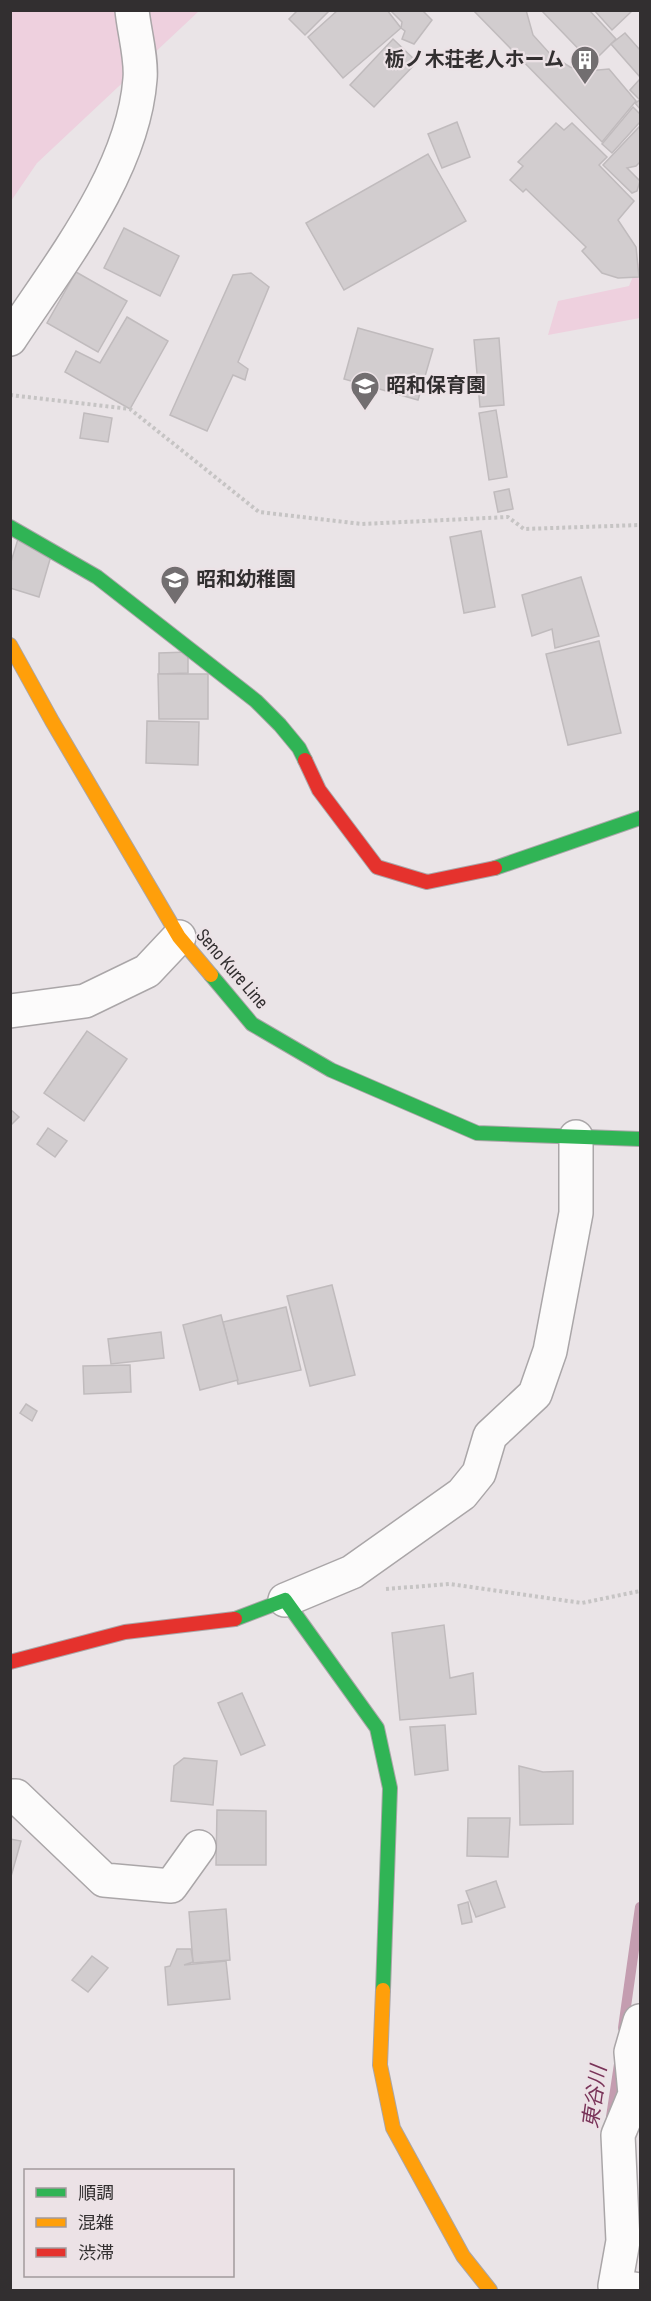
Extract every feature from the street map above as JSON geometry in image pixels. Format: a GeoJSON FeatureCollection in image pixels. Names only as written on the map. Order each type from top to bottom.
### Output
{"type":"FeatureCollection","features":[{"type":"Feature","properties":{"kind":"street"},"geometry":{"type":"LineString","coordinates":[[10,339],[98,204],[129,137],[140,78],[132,10]]}},
{"type":"Feature","properties":{"kind":"street"},"geometry":{"type":"LineString","coordinates":[[10,527],[98,577],[256,701],[299,748],[319,790],[377,867],[427,882],[489,870],[640,818]]}},
{"type":"Feature","properties":{"kind":"street","name":"Seno Kure Line"},"geometry":{"type":"LineString","coordinates":[[10,645],[179,937],[252,1024],[331,1070],[477,1133],[640,1139]]}},
{"type":"Feature","properties":{"kind":"street"},"geometry":{"type":"LineString","coordinates":[[10,1011],[85,1001],[147,970],[179,937]]}},
{"type":"Feature","properties":{"kind":"street"},"geometry":{"type":"LineString","coordinates":[[10,1662],[125,1632],[236,1619],[352,1572],[462,1494],[479,1473],[490,1437],[535,1395],[550,1351],[576,1214],[576,1137]]}},
{"type":"Feature","properties":{"kind":"street"},"geometry":{"type":"LineString","coordinates":[[285,1600],[377,1728],[390,1788],[380,2065],[393,2128],[463,2256],[490,2290]]}},
{"type":"Feature","properties":{"kind":"street"},"geometry":{"type":"LineString","coordinates":[[10,1796],[16,1796],[104,1880],[179,1892],[199,1847]]}},
{"type":"Feature","properties":{"kind":"street"},"geometry":{"type":"LineString","coordinates":[[640,2021],[631,2052],[635,2094],[618,2135],[623,2241],[615,2286],[640,2290]]}},
{"type":"Feature","properties":{"kind":"path"},"geometry":{"type":"LineString","coordinates":[[10,395],[130,409],[258,512],[362,524],[507,517],[524,530],[640,525]]}},
{"type":"Feature","properties":{"kind":"path"},"geometry":{"type":"LineString","coordinates":[[385,1589],[450,1584],[582,1603],[640,1591]]}},
{"type":"Feature","properties":{"kind":"shaded area"},"geometry":{"type":"Polygon","coordinates":[[[11,11],[199,11],[37,163],[11,201],[11,11]]]}},
{"type":"Feature","properties":{"kind":"shaded area"},"geometry":{"type":"Polygon","coordinates":[[[640,260],[640,318],[548,335],[558,301],[629,286],[640,260]]]}},
{"type":"Feature","properties":{"kind":"building"},"geometry":{"type":"Polygon","coordinates":[[[298,10],[330,10],[305,35],[289,19],[298,10]]]}},
{"type":"Feature","properties":{"kind":"building"},"geometry":{"type":"Polygon","coordinates":[[[338,10],[387,10],[401,28],[343,78],[308,37],[338,10]]]}},
{"type":"Feature","properties":{"kind":"building"},"geometry":{"type":"Polygon","coordinates":[[[390,10],[422,10],[432,20],[414,44],[402,39],[405,31],[401,28],[402,22],[390,10]]]}},
{"type":"Feature","properties":{"kind":"building","name":"栃ノ木荘老人ホーム"},"geometry":{"type":"Polygon","coordinates":[[[473,10],[526,10],[533,35],[551,55],[570,67],[587,71],[609,69],[636,101],[602,142],[473,10]]]}},
{"type":"Feature","properties":{"kind":"building"},"geometry":{"type":"Polygon","coordinates":[[[541,10],[589,10],[616,39],[592,63],[541,10]]]}},
{"type":"Feature","properties":{"kind":"building"},"geometry":{"type":"Polygon","coordinates":[[[594,10],[633,10],[612,30],[594,10]]]}},
{"type":"Feature","properties":{"kind":"building"},"geometry":{"type":"Polygon","coordinates":[[[625,33],[640,50],[640,77],[611,44],[625,33]]]}},
{"type":"Feature","properties":{"kind":"building"},"geometry":{"type":"Polygon","coordinates":[[[393,39],[417,62],[374,107],[350,85],[393,39]]]}},
{"type":"Feature","properties":{"kind":"building"},"geometry":{"type":"Polygon","coordinates":[[[640,79],[640,100],[630,90],[640,79]]]}},
{"type":"Feature","properties":{"kind":"building"},"geometry":{"type":"Polygon","coordinates":[[[633,107],[640,114],[640,122],[612,153],[602,144],[633,107]]]}},
{"type":"Feature","properties":{"kind":"building"},"geometry":{"type":"Polygon","coordinates":[[[457,122],[470,157],[442,168],[428,134],[457,122]]]}},
{"type":"Feature","properties":{"kind":"building"},"geometry":{"type":"Polygon","coordinates":[[[556,123],[564,130],[572,123],[607,157],[599,165],[634,201],[618,220],[636,247],[639,277],[618,278],[602,273],[582,251],[586,247],[526,189],[523,192],[510,180],[523,166],[518,162],[556,123]]]}},
{"type":"Feature","properties":{"kind":"building"},"geometry":{"type":"Polygon","coordinates":[[[640,126],[640,162],[636,166],[627,168],[640,181],[637,191],[632,193],[603,165],[640,126]]]}},
{"type":"Feature","properties":{"kind":"building"},"geometry":{"type":"Polygon","coordinates":[[[428,154],[466,221],[344,290],[306,223],[428,154]]]}},
{"type":"Feature","properties":{"kind":"building"},"geometry":{"type":"Polygon","coordinates":[[[124,228],[179,256],[160,296],[104,268],[124,228]]]}},
{"type":"Feature","properties":{"kind":"building"},"geometry":{"type":"Polygon","coordinates":[[[76,272],[127,301],[98,352],[47,323],[76,272]]]}},
{"type":"Feature","properties":{"kind":"building"},"geometry":{"type":"Polygon","coordinates":[[[251,273],[269,287],[238,362],[248,369],[245,380],[233,375],[207,431],[170,415],[233,275],[251,273]]]}},
{"type":"Feature","properties":{"kind":"building"},"geometry":{"type":"Polygon","coordinates":[[[127,317],[168,341],[130,409],[65,372],[76,351],[100,363],[127,317]]]}},
{"type":"Feature","properties":{"kind":"building"},"geometry":{"type":"Polygon","coordinates":[[[358,328],[433,349],[418,400],[344,379],[358,328]]]}},
{"type":"Feature","properties":{"kind":"building"},"geometry":{"type":"Polygon","coordinates":[[[499,338],[504,405],[480,407],[474,340],[499,338]]]}},
{"type":"Feature","properties":{"kind":"building"},"geometry":{"type":"Polygon","coordinates":[[[496,410],[507,477],[489,480],[479,413],[496,410]]]}},
{"type":"Feature","properties":{"kind":"building"},"geometry":{"type":"Polygon","coordinates":[[[84,413],[112,418],[108,442],[80,438],[84,413]]]}},
{"type":"Feature","properties":{"kind":"building"},"geometry":{"type":"Polygon","coordinates":[[[509,489],[513,509],[498,512],[494,492],[509,489]]]}},
{"type":"Feature","properties":{"kind":"building"},"geometry":{"type":"Polygon","coordinates":[[[481,531],[495,607],[464,613],[450,537],[481,531]]]}},
{"type":"Feature","properties":{"kind":"building"},"geometry":{"type":"Polygon","coordinates":[[[18,539],[53,549],[39,597],[10,588],[10,565],[18,539]]]}},
{"type":"Feature","properties":{"kind":"building"},"geometry":{"type":"Polygon","coordinates":[[[581,577],[599,636],[555,648],[552,629],[532,636],[522,595],[581,577]]]}},
{"type":"Feature","properties":{"kind":"building"},"geometry":{"type":"Polygon","coordinates":[[[599,641],[621,733],[568,745],[546,654],[599,641]]]}},
{"type":"Feature","properties":{"kind":"building"},"geometry":{"type":"Polygon","coordinates":[[[188,652],[188,673],[159,674],[159,653],[188,652]]]}},
{"type":"Feature","properties":{"kind":"building"},"geometry":{"type":"Polygon","coordinates":[[[158,674],[208,674],[208,719],[159,719],[158,674]]]}},
{"type":"Feature","properties":{"kind":"building"},"geometry":{"type":"Polygon","coordinates":[[[147,721],[199,722],[198,765],[146,763],[147,721]]]}},
{"type":"Feature","properties":{"kind":"building"},"geometry":{"type":"Polygon","coordinates":[[[87,1031],[127,1059],[84,1121],[44,1093],[87,1031]]]}},
{"type":"Feature","properties":{"kind":"building"},"geometry":{"type":"Polygon","coordinates":[[[10,1109],[19,1117],[10,1126],[10,1109]]]}},
{"type":"Feature","properties":{"kind":"building"},"geometry":{"type":"Polygon","coordinates":[[[48,1128],[67,1141],[55,1157],[37,1144],[48,1128]]]}},
{"type":"Feature","properties":{"kind":"building"},"geometry":{"type":"Polygon","coordinates":[[[332,1285],[355,1375],[310,1386],[287,1296],[332,1285]]]}},
{"type":"Feature","properties":{"kind":"building"},"geometry":{"type":"Polygon","coordinates":[[[286,1307],[301,1370],[238,1384],[223,1322],[286,1307]]]}},
{"type":"Feature","properties":{"kind":"building"},"geometry":{"type":"Polygon","coordinates":[[[221,1315],[238,1380],[200,1390],[183,1325],[221,1315]]]}},
{"type":"Feature","properties":{"kind":"building"},"geometry":{"type":"Polygon","coordinates":[[[161,1332],[164,1358],[111,1364],[108,1339],[161,1332]]]}},
{"type":"Feature","properties":{"kind":"building"},"geometry":{"type":"Polygon","coordinates":[[[130,1365],[131,1392],[84,1394],[83,1366],[130,1365]]]}},
{"type":"Feature","properties":{"kind":"building"},"geometry":{"type":"Polygon","coordinates":[[[26,1404],[37,1411],[32,1421],[20,1413],[26,1404]]]}},
{"type":"Feature","properties":{"kind":"building"},"geometry":{"type":"Polygon","coordinates":[[[444,1625],[450,1678],[473,1673],[476,1714],[400,1720],[392,1633],[444,1625]]]}},
{"type":"Feature","properties":{"kind":"building"},"geometry":{"type":"Polygon","coordinates":[[[242,1693],[265,1745],[241,1755],[218,1703],[242,1693]]]}},
{"type":"Feature","properties":{"kind":"building"},"geometry":{"type":"Polygon","coordinates":[[[445,1725],[448,1770],[415,1775],[410,1727],[445,1725]]]}},
{"type":"Feature","properties":{"kind":"building"},"geometry":{"type":"Polygon","coordinates":[[[184,1758],[217,1761],[213,1805],[171,1801],[174,1766],[184,1758]]]}},
{"type":"Feature","properties":{"kind":"building"},"geometry":{"type":"Polygon","coordinates":[[[519,1766],[543,1772],[573,1771],[573,1824],[520,1825],[519,1766]]]}},
{"type":"Feature","properties":{"kind":"building"},"geometry":{"type":"Polygon","coordinates":[[[217,1810],[266,1811],[266,1865],[216,1865],[217,1810]]]}},
{"type":"Feature","properties":{"kind":"building"},"geometry":{"type":"Polygon","coordinates":[[[468,1818],[510,1818],[508,1857],[467,1856],[468,1818]]]}},
{"type":"Feature","properties":{"kind":"building"},"geometry":{"type":"Polygon","coordinates":[[[10,1839],[21,1841],[10,1880],[10,1839]]]}},
{"type":"Feature","properties":{"kind":"building"},"geometry":{"type":"Polygon","coordinates":[[[496,1881],[505,1907],[476,1917],[466,1891],[496,1881]]]}},
{"type":"Feature","properties":{"kind":"building"},"geometry":{"type":"Polygon","coordinates":[[[468,1902],[472,1922],[462,1924],[458,1905],[468,1902]]]}},
{"type":"Feature","properties":{"kind":"building"},"geometry":{"type":"Polygon","coordinates":[[[226,1909],[230,1960],[193,1963],[189,1912],[226,1909]]]}},
{"type":"Feature","properties":{"kind":"building"},"geometry":{"type":"Polygon","coordinates":[[[177,1949],[191,1949],[193,1962],[184,1965],[226,1961],[230,1999],[168,2005],[165,1967],[170,1966],[177,1949]]]}},
{"type":"Feature","properties":{"kind":"building"},"geometry":{"type":"Polygon","coordinates":[[[92,1956],[108,1968],[88,1992],[72,1980],[92,1956]]]}},
{"type":"Feature","properties":{"kind":"waterway","name":"東谷川"},"geometry":{"type":"LineString","coordinates":[[623,2028],[640,1907]]}},
{"type":"Feature","properties":{"kind":"waterway","name":"東谷川"},"geometry":{"type":"LineString","coordinates":[[611,2117],[619,2064]]}},
{"type":"Feature","properties":{"kind":"traffic: fast"},"geometry":{"type":"LineString","coordinates":[[10,527],[97,577],[256,701],[280,725],[299,748],[305,760]]}},
{"type":"Feature","properties":{"kind":"traffic: fast"},"geometry":{"type":"LineString","coordinates":[[495,868],[640,818]]}},
{"type":"Feature","properties":{"kind":"traffic: fast"},"geometry":{"type":"LineString","coordinates":[[211,975],[252,1024],[331,1070],[477,1133],[640,1139]]}},
{"type":"Feature","properties":{"kind":"traffic: fast"},"geometry":{"type":"LineString","coordinates":[[235,1619],[285,1600],[377,1728],[390,1788],[383,1990]]}},
{"type":"Feature","properties":{"kind":"traffic: slow"},"geometry":{"type":"LineString","coordinates":[[10,645],[179,937],[211,975]]}},
{"type":"Feature","properties":{"kind":"traffic: slow"},"geometry":{"type":"LineString","coordinates":[[383,1990],[380,2065],[393,2128],[463,2256],[490,2290]]}},
{"type":"Feature","properties":{"kind":"traffic: jam"},"geometry":{"type":"LineString","coordinates":[[305,760],[319,790],[377,867],[427,882],[495,868]]}},
{"type":"Feature","properties":{"kind":"traffic: jam"},"geometry":{"type":"LineString","coordinates":[[10,1662],[125,1632],[235,1619]]}},
{"type":"Feature","properties":{"kind":"place","name":"栃ノ木荘老人ホーム"},"geometry":{"type":"Point","coordinates":[585,86]}},
{"type":"Feature","properties":{"kind":"place","name":"昭和保育園"},"geometry":{"type":"Point","coordinates":[365,412]}},
{"type":"Feature","properties":{"kind":"place","name":"昭和幼稚園"},"geometry":{"type":"Point","coordinates":[175,606]}}]}
